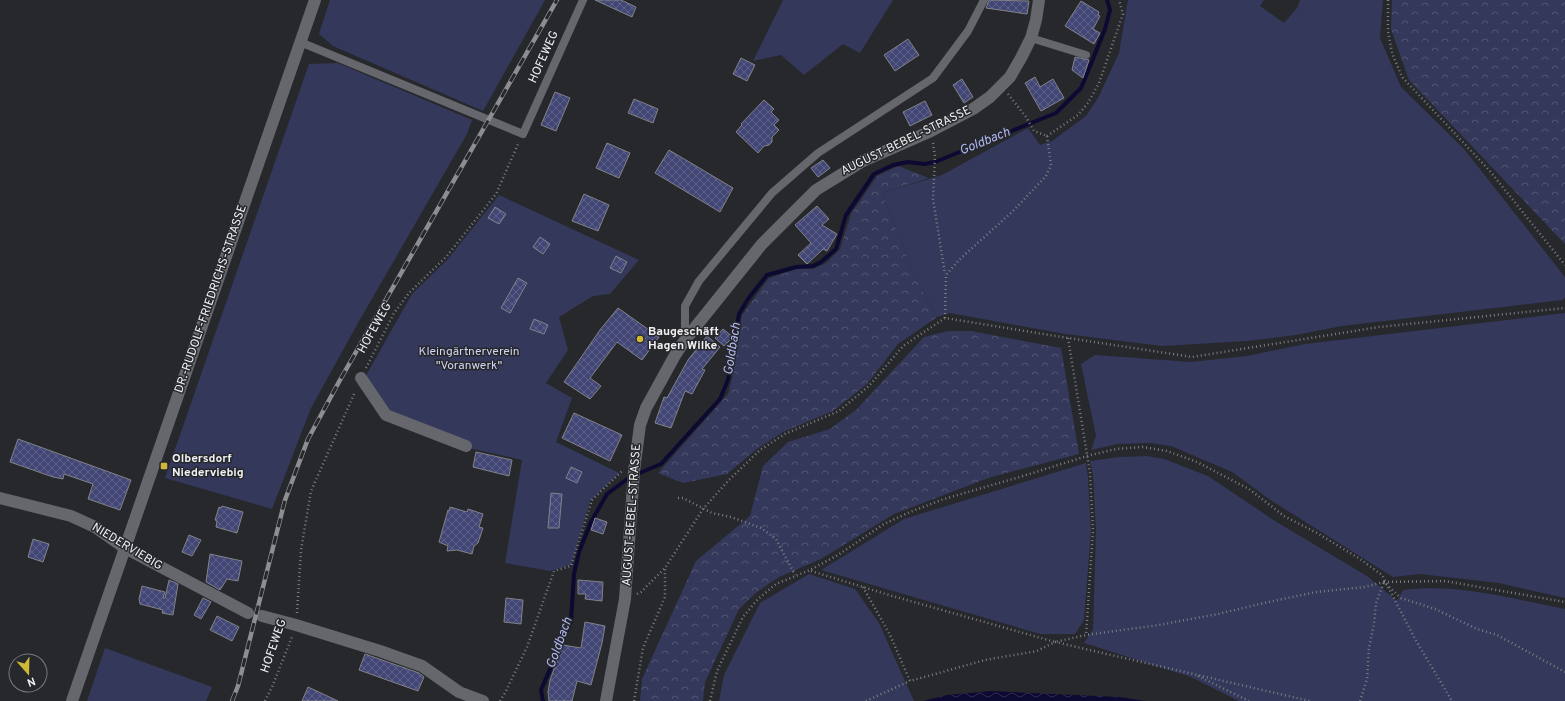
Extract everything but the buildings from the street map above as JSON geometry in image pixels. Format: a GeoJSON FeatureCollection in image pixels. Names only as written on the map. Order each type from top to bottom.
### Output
{"type":"FeatureCollection","features":[{"type":"Feature","properties":{"kind":"street","name":"DR.-RUDOLF-FRIEDRICHS-STRASSE"},"geometry":{"type":"LineString","coordinates":[[72,701],[315,0]]}},
{"type":"Feature","properties":{"kind":"street","name":"AUGUST-BEBEL-STRASSE"},"geometry":{"type":"LineString","coordinates":[[606,701],[625,599],[634,486],[634,467],[640,425],[646,408],[685,340],[762,244],[816,190],[863,161],[931,131],[973,109],[990,97],[1010,77],[1031,38],[1039,0]]}},
{"type":"Feature","properties":{"kind":"street"},"geometry":{"type":"LineString","coordinates":[[361,378],[386,415],[466,446]]}},
{"type":"Feature","properties":{"kind":"street","name":"NIEDERVIEBIG"},"geometry":{"type":"LineString","coordinates":[[0,498],[71,516],[95,527],[125,548],[248,613]]}},
{"type":"Feature","properties":{"kind":"street"},"geometry":{"type":"LineString","coordinates":[[262,616],[380,651],[422,666],[460,692],[483,701]]}},
{"type":"Feature","properties":{"kind":"lane","name":"HOFEWEG"},"geometry":{"type":"LineString","coordinates":[[523,134],[583,0]]}},
{"type":"Feature","properties":{"kind":"lane","name":"AUGUST-BEBEL-STRASSE"},"geometry":{"type":"LineString","coordinates":[[685,340],[685,306],[699,281],[772,193],[818,153],[933,78],[968,31],[984,0]]}},
{"type":"Feature","properties":{"kind":"lane"},"geometry":{"type":"LineString","coordinates":[[1031,38],[1086,55]]}},
{"type":"Feature","properties":{"kind":"lane"},"geometry":{"type":"LineString","coordinates":[[300,42],[523,134]]}},
{"type":"Feature","properties":{"kind":"path"},"geometry":{"type":"LineString","coordinates":[[1047,136],[1078,115],[1088,103],[1099,83],[1123,14],[1119,0]]}},
{"type":"Feature","properties":{"kind":"path"},"geometry":{"type":"LineString","coordinates":[[1388,0],[1388,31],[1392,53],[1402,77],[1489,170],[1565,265]]}},
{"type":"Feature","properties":{"kind":"path"},"geometry":{"type":"LineString","coordinates":[[1001,86],[1026,117],[1034,131],[1047,136]]}},
{"type":"Feature","properties":{"kind":"path","name":"HOFEWEG"},"geometry":{"type":"LineString","coordinates":[[265,701],[296,625],[300,550],[311,491],[361,378],[394,314],[409,293],[447,256],[496,194],[523,134]]}},
{"type":"Feature","properties":{"kind":"path"},"geometry":{"type":"LineString","coordinates":[[946,275],[959,260],[1013,211],[1046,176],[1051,165],[1047,136]]}},
{"type":"Feature","properties":{"kind":"path"},"geometry":{"type":"LineString","coordinates":[[935,156],[933,199],[946,275],[945,318]]}},
{"type":"Feature","properties":{"kind":"path"},"geometry":{"type":"LineString","coordinates":[[625,599],[641,592],[665,568],[703,509],[728,481],[760,450],[784,434],[839,411],[869,386],[903,346],[945,318],[1192,357],[1379,327],[1565,308]]}},
{"type":"Feature","properties":{"kind":"path"},"geometry":{"type":"LineString","coordinates":[[1068,338],[1090,472],[1092,531],[1086,635]]}},
{"type":"Feature","properties":{"kind":"path"},"geometry":{"type":"LineString","coordinates":[[710,701],[717,671],[743,617],[758,599],[776,584],[810,570],[838,555],[884,524],[944,499],[1087,456],[1116,449],[1143,447],[1167,451],[1197,462],[1248,489],[1284,516],[1317,533],[1360,559],[1382,575],[1384,582],[1415,639],[1452,701]]}},
{"type":"Feature","properties":{"kind":"path"},"geometry":{"type":"LineString","coordinates":[[500,701],[527,647],[554,571],[571,566],[592,500],[622,471],[634,467]]}},
{"type":"Feature","properties":{"kind":"path"},"geometry":{"type":"LineString","coordinates":[[678,498],[683,498],[712,513],[731,517],[761,528],[776,539],[795,575]]}},
{"type":"Feature","properties":{"kind":"path"},"geometry":{"type":"LineString","coordinates":[[634,701],[643,648],[665,597],[665,568]]}},
{"type":"Feature","properties":{"kind":"path"},"geometry":{"type":"LineString","coordinates":[[810,570],[863,587],[1055,642],[1310,701]]}},
{"type":"Feature","properties":{"kind":"path"},"geometry":{"type":"LineString","coordinates":[[866,701],[910,681],[985,660],[1037,651],[1055,642],[1086,635],[1159,625],[1218,614],[1316,592],[1365,587],[1384,582],[1446,581],[1565,602]]}},
{"type":"Feature","properties":{"kind":"path"},"geometry":{"type":"LineString","coordinates":[[1384,582],[1401,598],[1435,609],[1477,629],[1497,635],[1565,672]]}},
{"type":"Feature","properties":{"kind":"path"},"geometry":{"type":"LineString","coordinates":[[1360,701],[1367,678],[1369,648],[1374,624],[1376,603],[1384,582]]}},
{"type":"Feature","properties":{"kind":"path"},"geometry":{"type":"LineString","coordinates":[[863,587],[890,635],[910,681]]}},
{"type":"Feature","properties":{"kind":"path"},"geometry":{"type":"LineString","coordinates":[[1192,674],[1249,701]]}},
{"type":"Feature","properties":{"kind":"green space"},"geometry":{"type":"Polygon","coordinates":[[[330,0],[545,0],[483,111],[333,46],[319,34],[330,0]]]}},
{"type":"Feature","properties":{"kind":"green space"},"geometry":{"type":"Polygon","coordinates":[[[783,0],[893,0],[860,53],[843,44],[804,75],[781,55],[753,61],[783,0]]]}},
{"type":"Feature","properties":{"kind":"green space"},"geometry":{"type":"Polygon","coordinates":[[[1128,0],[1264,0],[1260,6],[1284,23],[1297,8],[1300,0],[1383,0],[1380,38],[1401,87],[1464,149],[1565,277],[1565,297],[1563,300],[1342,326],[1296,335],[1248,341],[1162,346],[1065,334],[950,313],[937,317],[916,279],[882,193],[942,175],[1028,128],[1040,145],[1052,141],[1086,116],[1098,98],[1119,53],[1128,0]]]}},
{"type":"Feature","properties":{"kind":"green space"},"geometry":{"type":"Polygon","coordinates":[[[1392,0],[1565,0],[1565,244],[1409,80],[1391,29],[1392,0]]]}},
{"type":"Feature","properties":{"kind":"green space"},"geometry":{"type":"Polygon","coordinates":[[[338,63],[472,120],[467,134],[358,323],[311,408],[272,509],[165,478],[309,64],[338,63]]]}},
{"type":"Feature","properties":{"kind":"green space"},"geometry":{"type":"Polygon","coordinates":[[[898,166],[929,178],[882,193],[916,279],[937,317],[898,344],[867,384],[833,411],[783,432],[757,449],[727,474],[683,483],[658,473],[728,394],[742,315],[769,278],[797,269],[813,269],[826,263],[840,249],[851,214],[877,176],[898,166]]]}},
{"type":"Feature","properties":{"kind":"green space","name":"Kleingärtnerverein \"Voranwerk\""},"geometry":{"type":"Polygon","coordinates":[[[499,195],[639,260],[610,294],[593,296],[559,317],[568,350],[546,383],[572,398],[556,442],[619,473],[590,501],[571,565],[550,571],[505,563],[522,460],[455,445],[386,415],[364,379],[412,294],[448,259],[499,195]]]}},
{"type":"Feature","properties":{"kind":"green space"},"geometry":{"type":"Polygon","coordinates":[[[1565,313],[1565,598],[1499,583],[1420,574],[1393,577],[1272,501],[1232,472],[1171,446],[1150,443],[1118,444],[1091,450],[1096,436],[1081,364],[1095,355],[1191,362],[1247,356],[1305,344],[1565,313]]]}},
{"type":"Feature","properties":{"kind":"green space"},"geometry":{"type":"Polygon","coordinates":[[[948,331],[971,331],[1061,348],[1079,454],[991,477],[894,514],[821,559],[779,577],[757,592],[739,609],[705,682],[703,701],[640,701],[642,679],[696,561],[750,516],[763,466],[788,442],[830,429],[857,409],[924,337],[948,331]]]}},
{"type":"Feature","properties":{"kind":"green space"},"geometry":{"type":"Polygon","coordinates":[[[1147,456],[1164,459],[1208,476],[1275,521],[1367,576],[1397,601],[1403,590],[1424,588],[1464,590],[1485,593],[1565,609],[1565,701],[1239,701],[1191,677],[1084,643],[1093,629],[1096,531],[1093,475],[1090,461],[1119,457],[1147,456]]]}},
{"type":"Feature","properties":{"kind":"green space"},"geometry":{"type":"Polygon","coordinates":[[[1086,463],[1091,531],[1084,620],[1075,634],[1040,634],[821,570],[904,519],[1086,463]]]}},
{"type":"Feature","properties":{"kind":"green space"},"geometry":{"type":"Polygon","coordinates":[[[809,574],[855,589],[879,623],[914,701],[719,701],[724,675],[760,603],[809,574]]]}},
{"type":"Feature","properties":{"kind":"green space"},"geometry":{"type":"Polygon","coordinates":[[[105,648],[212,687],[206,701],[87,701],[105,648]]]}},
{"type":"Feature","properties":{"kind":"water"},"geometry":{"type":"Polygon","coordinates":[[[991,691],[1119,697],[1146,701],[923,701],[947,695],[991,691]]]}},
{"type":"Feature","properties":{"kind":"waterway","name":"Goldbach"},"geometry":{"type":"LineString","coordinates":[[543,701],[541,690],[571,621],[574,574],[579,552],[591,522],[607,494],[630,477],[661,464],[720,399],[728,380],[739,314],[748,299],[767,275],[796,267],[813,266],[821,262],[836,249],[846,215],[874,174],[893,165],[908,162],[924,164],[935,162],[1056,113],[1081,88],[1105,29],[1110,10],[1107,0]]}},
{"type":"Feature","properties":{"kind":"railway"},"geometry":{"type":"LineString","coordinates":[[232,701],[238,686],[285,500],[308,439],[340,380],[557,0]]}},
{"type":"Feature","properties":{"kind":"place","name":"Baugeschäft Hagen Wilke"},"geometry":{"type":"Point","coordinates":[640,339]}},
{"type":"Feature","properties":{"kind":"place","name":"Olbersdorf Niederviebig"},"geometry":{"type":"Point","coordinates":[164,466]}}]}
